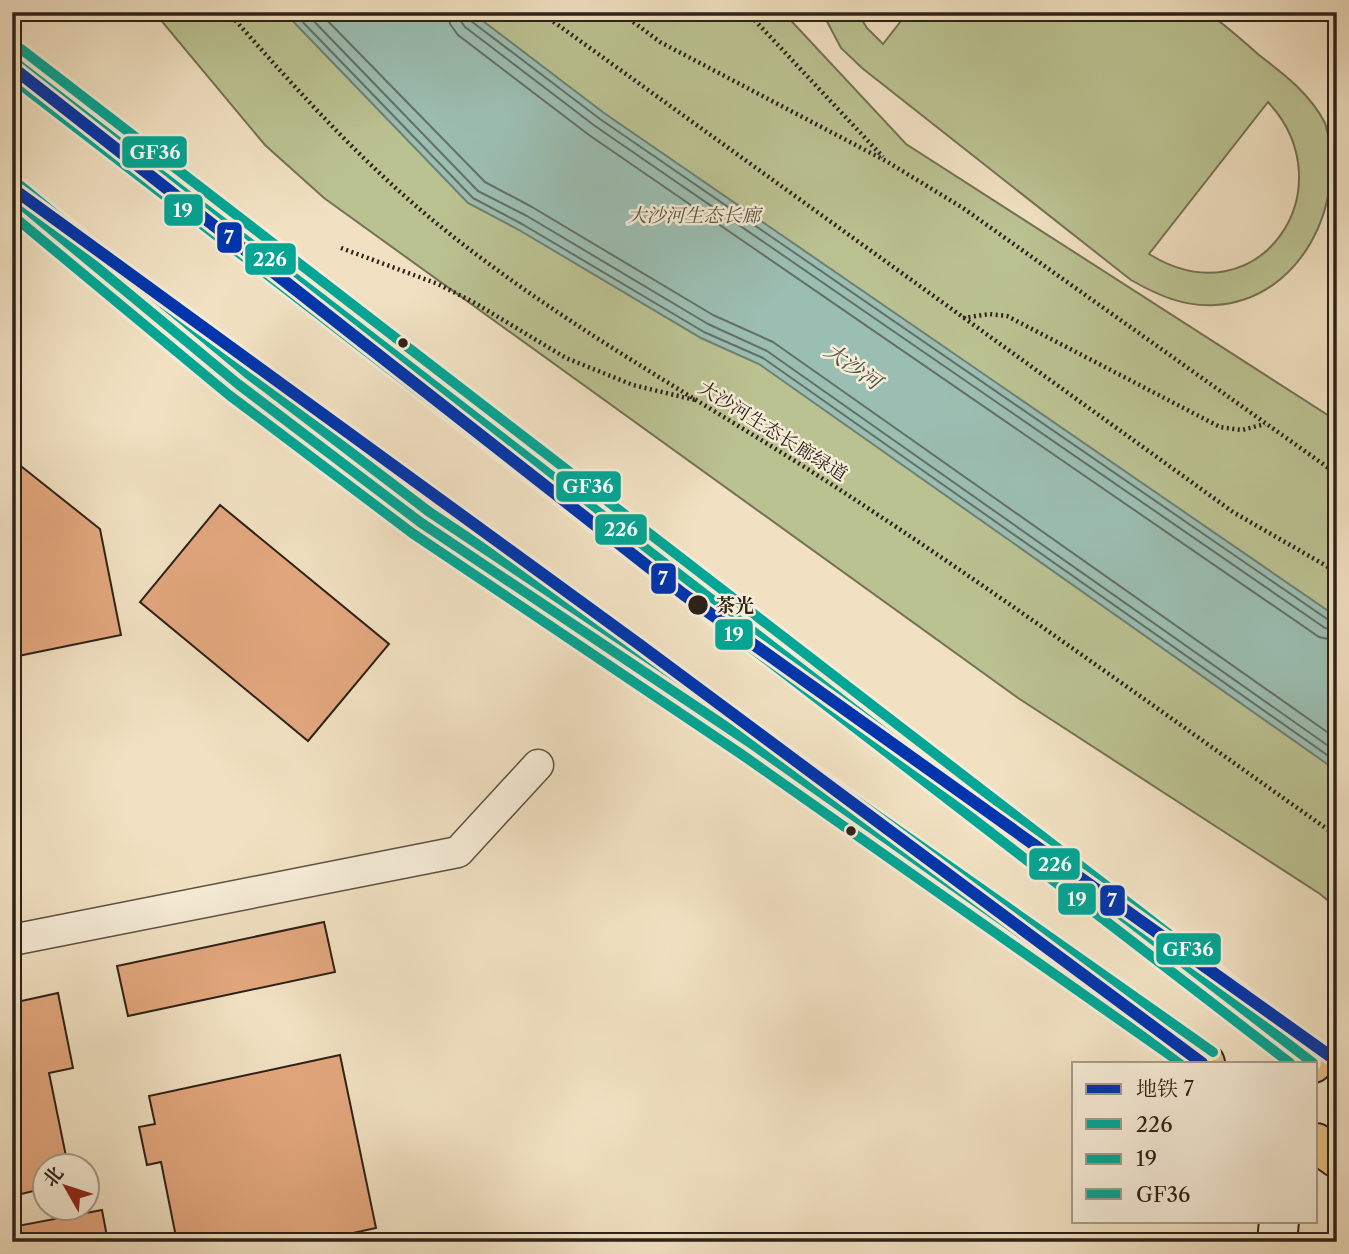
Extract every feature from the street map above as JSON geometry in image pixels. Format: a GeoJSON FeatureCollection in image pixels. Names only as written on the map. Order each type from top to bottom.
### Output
{"type":"FeatureCollection","features":[{"type":"Feature","properties":{"kind":"main road"},"geometry":{"type":"LineString","coordinates":[[12,60],[1310,1062]]}},
{"type":"Feature","properties":{"kind":"main road"},"geometry":{"type":"LineString","coordinates":[[12,197],[238,384],[420,522],[749,742],[1204,1062]]}},
{"type":"Feature","properties":{"kind":"main road"},"geometry":{"type":"LineString","coordinates":[[1318,1068],[1337,1082]]}},
{"type":"Feature","properties":{"kind":"main road"},"geometry":{"type":"LineString","coordinates":[[1318,1144],[1337,1158]]}},
{"type":"Feature","properties":{"kind":"street"},"geometry":{"type":"LineString","coordinates":[[12,940],[458,852],[538,765]]}},
{"type":"Feature","properties":{"kind":"street"},"geometry":{"type":"LineString","coordinates":[[1277,1242],[1279,1222]]}},
{"type":"Feature","properties":{"kind":"path","name":"大沙河生态长廊绿道"},"geometry":{"type":"LineString","coordinates":[[228,12],[316,111],[363,159],[424,213],[548,305],[917,540],[1337,836]]}},
{"type":"Feature","properties":{"kind":"path"},"geometry":{"type":"LineString","coordinates":[[540,12],[1233,512],[1337,572]]}},
{"type":"Feature","properties":{"kind":"path"},"geometry":{"type":"LineString","coordinates":[[620,12],[660,43],[886,161],[963,208],[1337,474]]}},
{"type":"Feature","properties":{"kind":"path"},"geometry":{"type":"LineString","coordinates":[[747,12],[886,161]]}},
{"type":"Feature","properties":{"kind":"path"},"geometry":{"type":"LineString","coordinates":[[341,248],[439,284],[475,303],[538,343],[597,372],[633,386],[699,401]]}},
{"type":"Feature","properties":{"kind":"path"},"geometry":{"type":"LineString","coordinates":[[963,318],[989,314],[1007,316],[1220,427],[1241,430],[1266,424]]}},
{"type":"Feature","properties":{"kind":"green space","name":"大沙河生态长廊"},"geometry":{"type":"Polygon","coordinates":[[[154,12],[783,12],[906,144],[1337,421],[1337,908],[1320,894],[1018,698],[324,198],[265,145],[154,12]]]}},
{"type":"Feature","properties":{"kind":"green space"},"geometry":{"type":"Polygon","coordinates":[[[822,12],[857,12],[867,28],[883,44],[908,12],[1205,12],[1287,78],[1304,94],[1325,123],[1331,153],[1330,184],[1323,214],[1311,242],[1294,266],[1272,286],[1245,299],[1215,305],[1192,304],[1171,299],[1131,280],[862,68],[841,48],[822,12]],[[1268,102],[1149,254],[1189,271],[1225,271],[1256,259],[1280,236],[1295,206],[1299,172],[1291,136],[1268,102]]]}},
{"type":"Feature","properties":{"kind":"water","name":"大沙河"},"geometry":{"type":"Polygon","coordinates":[[[284,12],[471,12],[604,113],[1337,617],[1337,771],[759,364],[701,338],[519,230],[468,203],[284,12]]]}},
{"type":"Feature","properties":{"kind":"building"},"geometry":{"type":"Polygon","coordinates":[[[12,459],[100,529],[121,635],[18,656],[12,629],[12,459]]]}},
{"type":"Feature","properties":{"kind":"building"},"geometry":{"type":"Polygon","coordinates":[[[220,505],[389,644],[308,741],[140,602],[220,505]]]}},
{"type":"Feature","properties":{"kind":"building"},"geometry":{"type":"Polygon","coordinates":[[[324,922],[335,972],[128,1016],[117,966],[324,922]]]}},
{"type":"Feature","properties":{"kind":"building"},"geometry":{"type":"Polygon","coordinates":[[[58,993],[73,1068],[49,1073],[65,1152],[32,1152],[32,1191],[21,1194],[12,1152],[12,1003],[58,993]]]}},
{"type":"Feature","properties":{"kind":"building"},"geometry":{"type":"Polygon","coordinates":[[[340,1055],[376,1228],[312,1242],[177,1242],[161,1162],[147,1165],[139,1127],[155,1124],[149,1096],[340,1055]]]}},
{"type":"Feature","properties":{"kind":"building"},"geometry":{"type":"Polygon","coordinates":[[[102,1210],[108,1242],[12,1242],[12,1227],[38,1222],[102,1222],[102,1210]]]}},
{"type":"Feature","properties":{"kind":"metro line","name":"7"},"geometry":{"type":"LineString","coordinates":[[12,67],[683,594],[1337,1061]]}},
{"type":"Feature","properties":{"kind":"metro line","name":"7"},"geometry":{"type":"LineString","coordinates":[[12,188],[640,645],[1201,1062]]}},
{"type":"Feature","properties":{"kind":"transit line","name":"GF36"},"geometry":{"type":"LineString","coordinates":[[21,49],[1322,1052]]}},
{"type":"Feature","properties":{"kind":"transit line","name":"226"},"geometry":{"type":"LineString","coordinates":[[12,60],[1312,1062]]}},
{"type":"Feature","properties":{"kind":"transit line","name":"19"},"geometry":{"type":"LineString","coordinates":[[12,78],[1289,1062]]}},
{"type":"Feature","properties":{"kind":"transit line","name":"GF36"},"geometry":{"type":"LineString","coordinates":[[21,186],[247,373],[428,511],[757,731],[1213,1052]]}},
{"type":"Feature","properties":{"kind":"transit line","name":"226"},"geometry":{"type":"LineString","coordinates":[[12,197],[238,384],[420,522],[749,742],[1204,1062]]}},
{"type":"Feature","properties":{"kind":"transit line","name":"19"},"geometry":{"type":"LineString","coordinates":[[12,215],[229,395],[412,533],[741,754],[1180,1062]]}},
{"type":"Feature","properties":{"kind":"place","name":"茶光"},"geometry":{"type":"Point","coordinates":[698,605]}}]}
